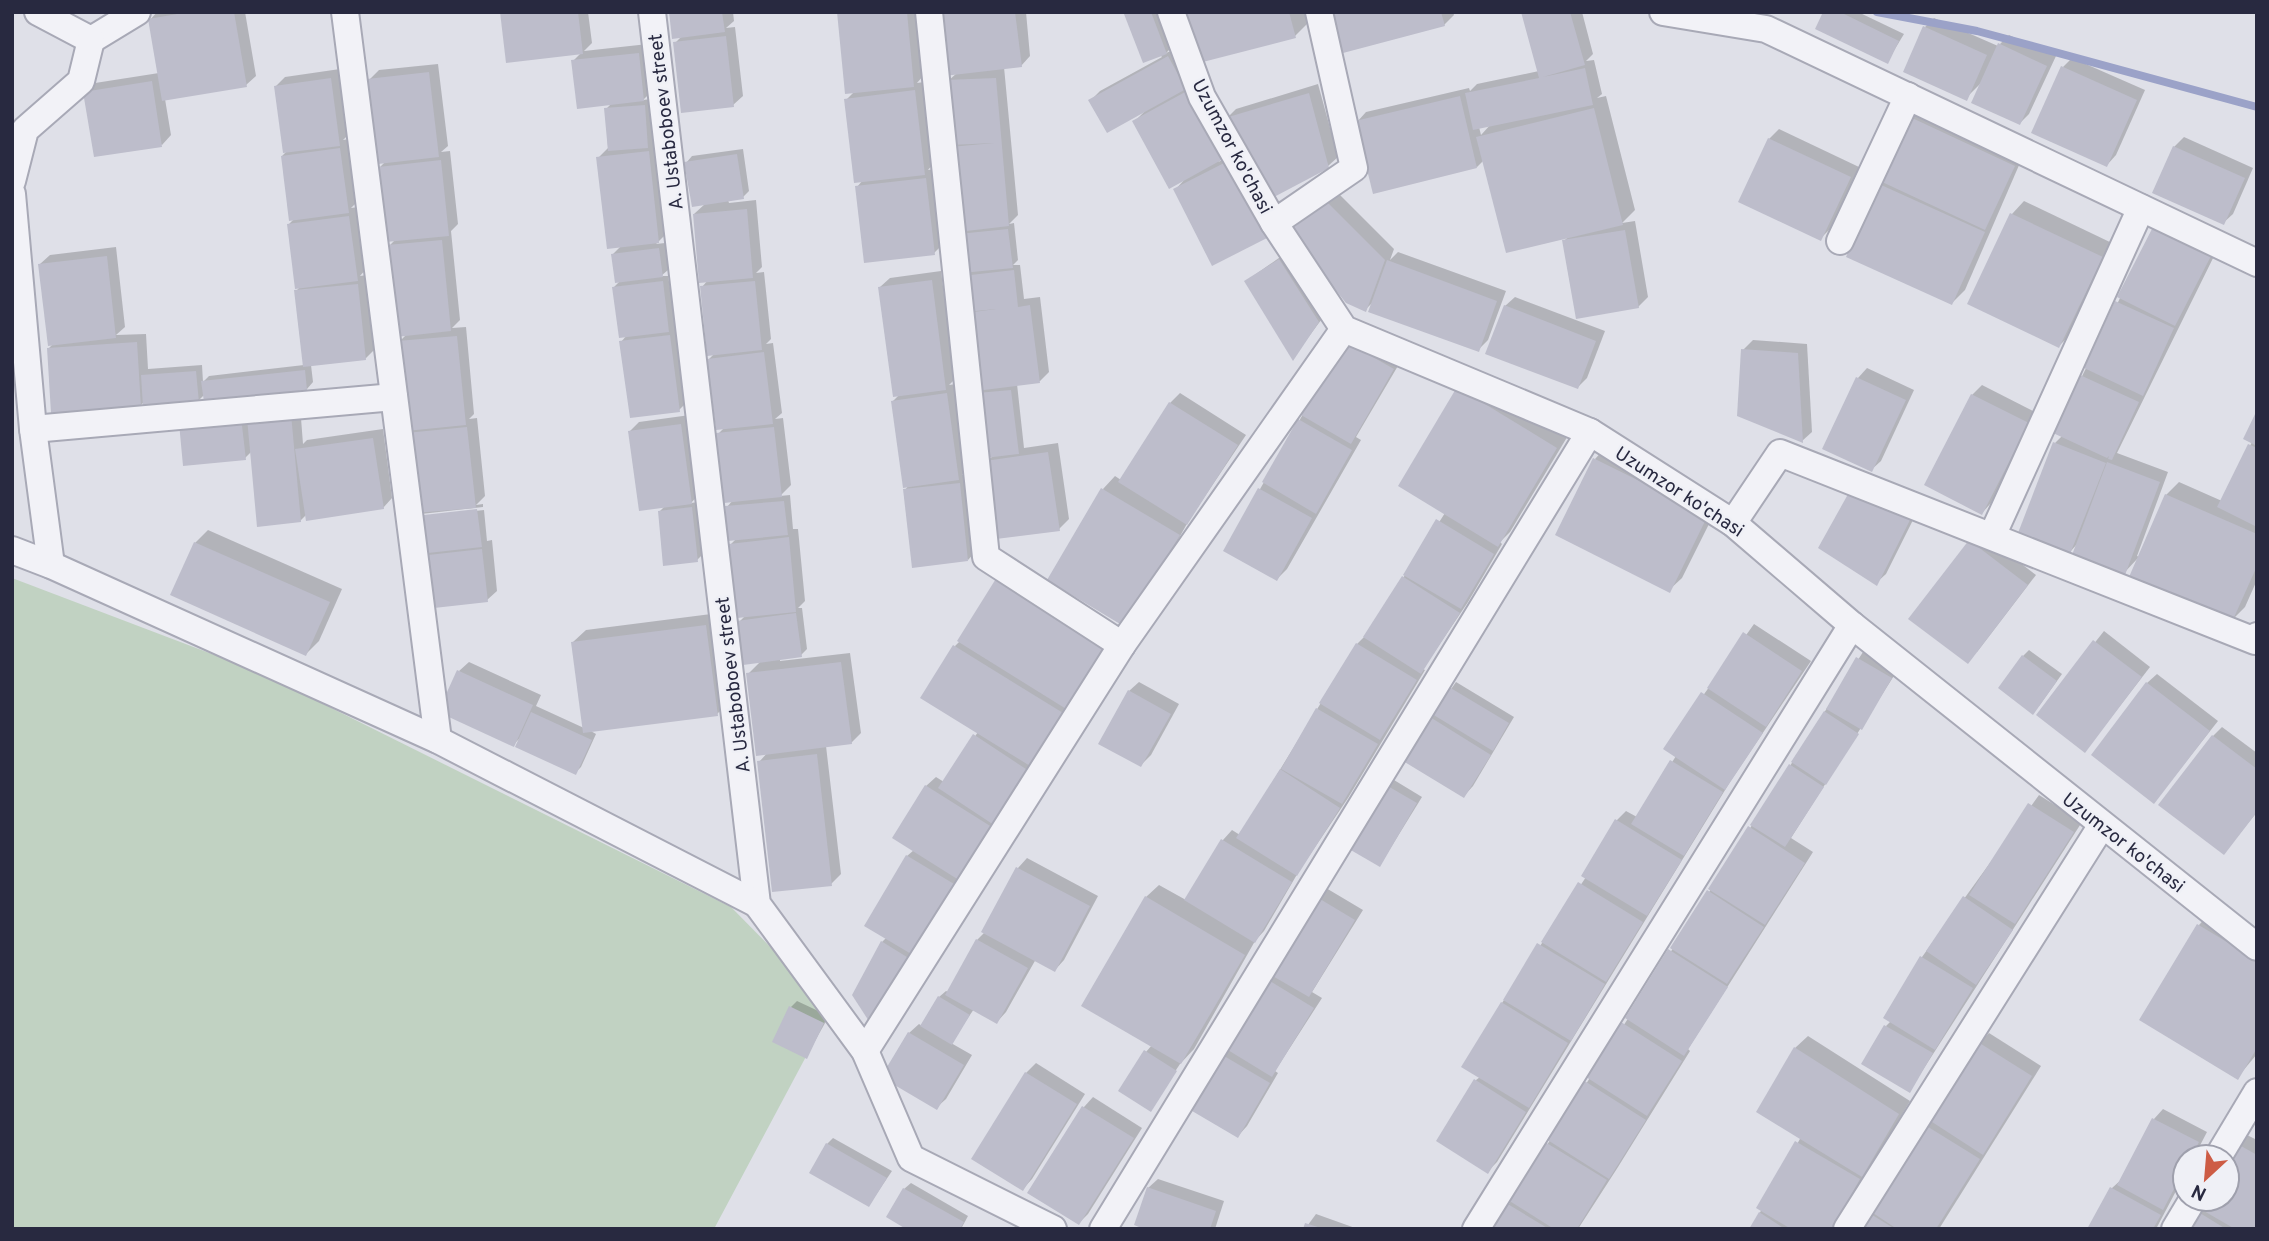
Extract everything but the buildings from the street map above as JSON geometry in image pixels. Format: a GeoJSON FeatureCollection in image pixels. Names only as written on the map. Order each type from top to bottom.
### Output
{"type":"FeatureCollection","features":[{"type":"Feature","properties":{"kind":"street"},"geometry":{"type":"LineString","coordinates":[[38,12],[91,40]]}},
{"type":"Feature","properties":{"kind":"street"},"geometry":{"type":"LineString","coordinates":[[12,181],[25,130],[81,81],[91,40],[137,12]]}},
{"type":"Feature","properties":{"kind":"street"},"geometry":{"type":"LineString","coordinates":[[345,12],[438,740]]}},
{"type":"Feature","properties":{"kind":"street","name":"A. Ustaboboev street"},"geometry":{"type":"LineString","coordinates":[[652,12],[757,905],[865,1051],[911,1158],[1054,1229]]}},
{"type":"Feature","properties":{"kind":"street"},"geometry":{"type":"LineString","coordinates":[[929,12],[986,557],[1122,645]]}},
{"type":"Feature","properties":{"kind":"street","name":"Uzumzor ko'chasi"},"geometry":{"type":"LineString","coordinates":[[1171,12],[1202,97],[1274,223],[1344,329],[1590,432],[1733,523],[1852,625],[2257,947]]}},
{"type":"Feature","properties":{"kind":"street"},"geometry":{"type":"LineString","coordinates":[[1274,223],[1354,168],[1319,12]]}},
{"type":"Feature","properties":{"kind":"street"},"geometry":{"type":"LineString","coordinates":[[1663,12],[1766,29],[2257,263]]}},
{"type":"Feature","properties":{"kind":"street"},"geometry":{"type":"LineString","coordinates":[[1840,241],[1908,96]]}},
{"type":"Feature","properties":{"kind":"street"},"geometry":{"type":"LineString","coordinates":[[12,194],[33,429],[51,565]]}},
{"type":"Feature","properties":{"kind":"street"},"geometry":{"type":"LineString","coordinates":[[1992,536],[2141,208]]}},
{"type":"Feature","properties":{"kind":"street"},"geometry":{"type":"LineString","coordinates":[[865,1051],[1122,645],[1344,329]]}},
{"type":"Feature","properties":{"kind":"street"},"geometry":{"type":"LineString","coordinates":[[33,429],[394,397]]}},
{"type":"Feature","properties":{"kind":"street"},"geometry":{"type":"LineString","coordinates":[[1102,1229],[1590,432]]}},
{"type":"Feature","properties":{"kind":"street"},"geometry":{"type":"LineString","coordinates":[[1733,523],[1780,453],[2255,641],[2257,636]]}},
{"type":"Feature","properties":{"kind":"street"},"geometry":{"type":"LineString","coordinates":[[12,550],[51,565],[438,740],[757,905]]}},
{"type":"Feature","properties":{"kind":"street"},"geometry":{"type":"LineString","coordinates":[[1476,1229],[1852,625]]}},
{"type":"Feature","properties":{"kind":"street"},"geometry":{"type":"LineString","coordinates":[[1847,1229],[2102,825]]}},
{"type":"Feature","properties":{"kind":"street"},"geometry":{"type":"LineString","coordinates":[[2226,1143],[2257,1092]]}},
{"type":"Feature","properties":{"kind":"street"},"geometry":{"type":"LineString","coordinates":[[2175,1229],[2185,1213]]}},
{"type":"Feature","properties":{"kind":"green space"},"geometry":{"type":"Polygon","coordinates":[[[12,578],[259,672],[731,907],[786,963],[825,1021],[714,1229],[12,1229],[12,578]]]}},
{"type":"Feature","properties":{"kind":"waterway"},"geometry":{"type":"LineString","coordinates":[[1877,12],[1977,31],[2257,107]]}}]}
